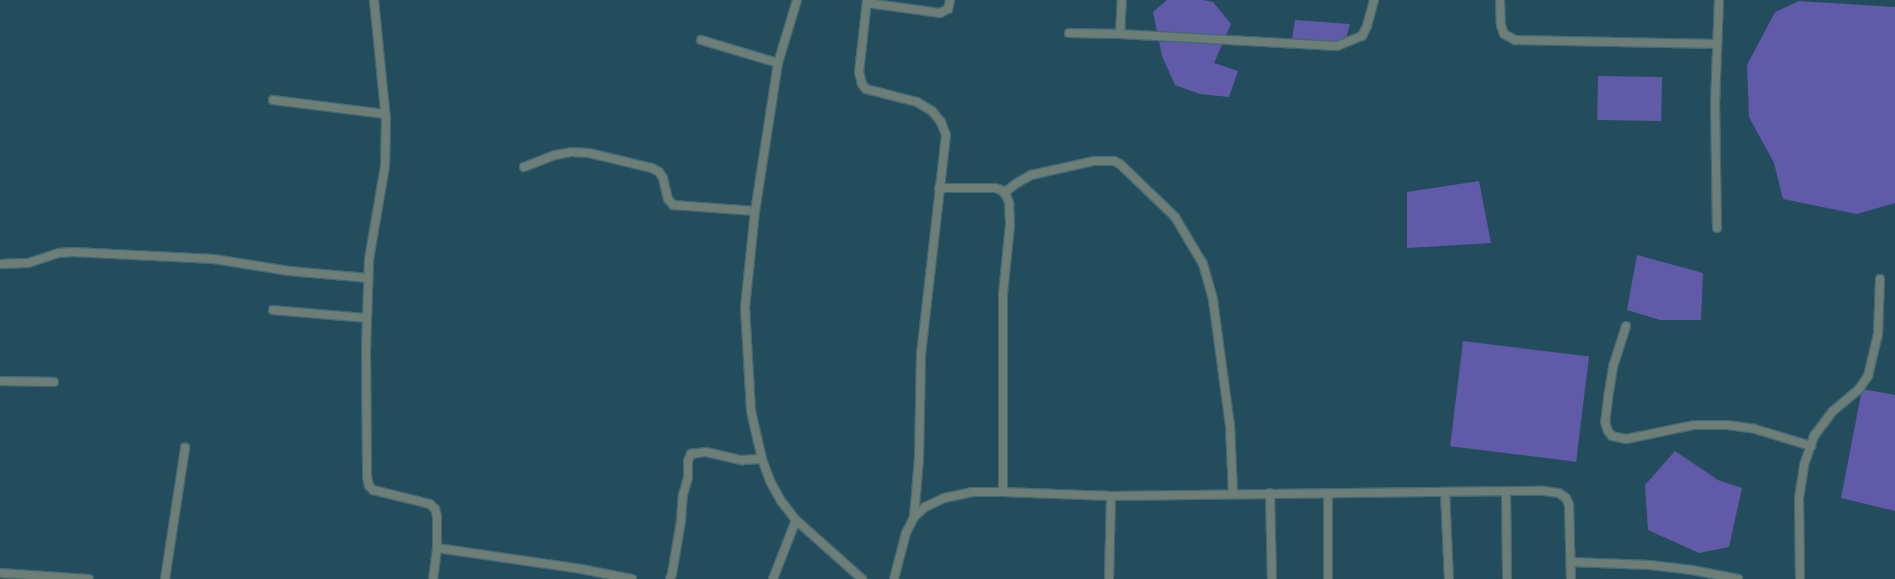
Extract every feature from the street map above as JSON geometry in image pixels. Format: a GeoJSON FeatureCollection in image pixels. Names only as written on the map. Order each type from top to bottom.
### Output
{"type":"FeatureCollection","features":[{"type":"Feature","properties":{"kind":"street"},"geometry":{"type":"LineString","coordinates":[[374,0],[386,114],[385,166],[368,278],[367,468],[369,486],[373,490],[378,493],[430,504],[435,509],[438,516],[437,548],[433,579]]}},
{"type":"Feature","properties":{"kind":"street"},"geometry":{"type":"LineString","coordinates":[[797,0],[778,63],[755,211],[746,307],[746,336],[751,411],[762,459],[770,481],[781,501],[796,520],[862,579]]}},
{"type":"Feature","properties":{"kind":"street"},"geometry":{"type":"LineString","coordinates":[[894,579],[906,534],[914,517],[919,458],[921,354],[946,135],[941,122],[932,111],[917,102],[866,90],[859,79],[867,2],[940,13],[948,9],[950,0]]}},
{"type":"Feature","properties":{"kind":"street"},"geometry":{"type":"LineString","coordinates":[[1120,34],[1122,0]]}},
{"type":"Feature","properties":{"kind":"street"},"geometry":{"type":"LineString","coordinates":[[1069,34],[1120,34],[1337,46],[1362,36],[1367,26],[1374,0]]}},
{"type":"Feature","properties":{"kind":"street"},"geometry":{"type":"LineString","coordinates":[[1500,0],[1501,25],[1504,34],[1515,40],[1717,44]]}},
{"type":"Feature","properties":{"kind":"street"},"geometry":{"type":"LineString","coordinates":[[1717,228],[1715,104],[1719,0]]}},
{"type":"Feature","properties":{"kind":"street"},"geometry":{"type":"LineString","coordinates":[[701,40],[778,63]]}},
{"type":"Feature","properties":{"kind":"street"},"geometry":{"type":"LineString","coordinates":[[273,100],[386,114]]}},
{"type":"Feature","properties":{"kind":"street"},"geometry":{"type":"LineString","coordinates":[[524,167],[556,155],[572,152],[589,153],[652,168],[659,172],[663,178],[668,199],[673,205],[755,211]]}},
{"type":"Feature","properties":{"kind":"street"},"geometry":{"type":"LineString","coordinates":[[1004,193],[1017,183],[1031,176],[1094,161],[1114,160],[1175,217],[1203,264],[1214,300],[1230,425],[1233,494]]}},
{"type":"Feature","properties":{"kind":"street"},"geometry":{"type":"LineString","coordinates":[[939,188],[995,188],[1004,193],[1009,203],[1010,225],[1003,294],[1003,492]]}},
{"type":"Feature","properties":{"kind":"street"},"geometry":{"type":"LineString","coordinates":[[0,264],[28,263],[58,253],[73,252],[214,259],[289,271],[368,278]]}},
{"type":"Feature","properties":{"kind":"street"},"geometry":{"type":"LineString","coordinates":[[1800,579],[1799,498],[1804,465],[1814,436],[1832,411],[1859,389],[1868,376],[1878,334],[1880,279]]}},
{"type":"Feature","properties":{"kind":"street"},"geometry":{"type":"LineString","coordinates":[[273,310],[367,318]]}},
{"type":"Feature","properties":{"kind":"street"},"geometry":{"type":"LineString","coordinates":[[1626,326],[1613,367],[1609,392],[1606,422],[1608,431],[1612,436],[1626,439],[1694,426],[1728,425],[1755,429],[1811,446]]}},
{"type":"Feature","properties":{"kind":"street"},"geometry":{"type":"LineString","coordinates":[[0,381],[54,382]]}},
{"type":"Feature","properties":{"kind":"street"},"geometry":{"type":"LineString","coordinates":[[165,579],[185,448]]}},
{"type":"Feature","properties":{"kind":"street"},"geometry":{"type":"LineString","coordinates":[[670,579],[681,521],[683,495],[688,478],[688,461],[691,454],[706,452],[742,460],[762,459]]}},
{"type":"Feature","properties":{"kind":"street"},"geometry":{"type":"LineString","coordinates":[[1506,491],[1507,579]]}},
{"type":"Feature","properties":{"kind":"street"},"geometry":{"type":"LineString","coordinates":[[914,517],[925,507],[944,498],[972,492],[1112,496],[1270,493],[1551,491],[1559,493],[1566,498],[1570,511],[1571,579]]}},
{"type":"Feature","properties":{"kind":"street"},"geometry":{"type":"LineString","coordinates":[[1445,492],[1449,579]]}},
{"type":"Feature","properties":{"kind":"street"},"geometry":{"type":"LineString","coordinates":[[1270,493],[1272,579]]}},
{"type":"Feature","properties":{"kind":"street"},"geometry":{"type":"LineString","coordinates":[[1328,493],[1328,579]]}},
{"type":"Feature","properties":{"kind":"street"},"geometry":{"type":"LineString","coordinates":[[1109,579],[1112,496]]}},
{"type":"Feature","properties":{"kind":"street"},"geometry":{"type":"LineString","coordinates":[[773,579],[796,520]]}},
{"type":"Feature","properties":{"kind":"street"},"geometry":{"type":"LineString","coordinates":[[437,548],[581,569],[632,579]]}},
{"type":"Feature","properties":{"kind":"street"},"geometry":{"type":"LineString","coordinates":[[1571,562],[1650,565],[1692,570],[1738,579]]}},
{"type":"Feature","properties":{"kind":"street"},"geometry":{"type":"LineString","coordinates":[[0,573],[89,579]]}},
{"type":"Feature","properties":{"kind":"shaded area"},"geometry":{"type":"Polygon","coordinates":[[[1167,0],[1203,0],[1213,2],[1231,24],[1214,63],[1238,71],[1229,97],[1200,94],[1175,85],[1162,56],[1153,12],[1167,0]]]}},
{"type":"Feature","properties":{"kind":"shaded area"},"geometry":{"type":"Polygon","coordinates":[[[1799,1],[1895,7],[1895,203],[1857,214],[1783,199],[1774,163],[1749,117],[1747,65],[1775,12],[1799,1]]]}},
{"type":"Feature","properties":{"kind":"shaded area"},"geometry":{"type":"Polygon","coordinates":[[[1295,20],[1350,24],[1344,46],[1323,51],[1292,39],[1295,20]]]}},
{"type":"Feature","properties":{"kind":"shaded area"},"geometry":{"type":"Polygon","coordinates":[[[1598,76],[1662,77],[1661,121],[1597,120],[1598,76]]]}},
{"type":"Feature","properties":{"kind":"shaded area"},"geometry":{"type":"Polygon","coordinates":[[[1479,181],[1491,243],[1407,248],[1407,192],[1479,181]]]}},
{"type":"Feature","properties":{"kind":"shaded area"},"geometry":{"type":"Polygon","coordinates":[[[1637,255],[1703,273],[1701,320],[1660,320],[1627,310],[1637,255]]]}},
{"type":"Feature","properties":{"kind":"shaded area"},"geometry":{"type":"Polygon","coordinates":[[[1463,341],[1589,356],[1576,462],[1450,446],[1463,341]]]}},
{"type":"Feature","properties":{"kind":"shaded area"},"geometry":{"type":"Polygon","coordinates":[[[1862,389],[1895,395],[1895,511],[1841,498],[1862,389]]]}},
{"type":"Feature","properties":{"kind":"shaded area"},"geometry":{"type":"Polygon","coordinates":[[[1675,451],[1718,480],[1742,488],[1729,547],[1699,553],[1648,530],[1645,485],[1675,451]]]}}]}
